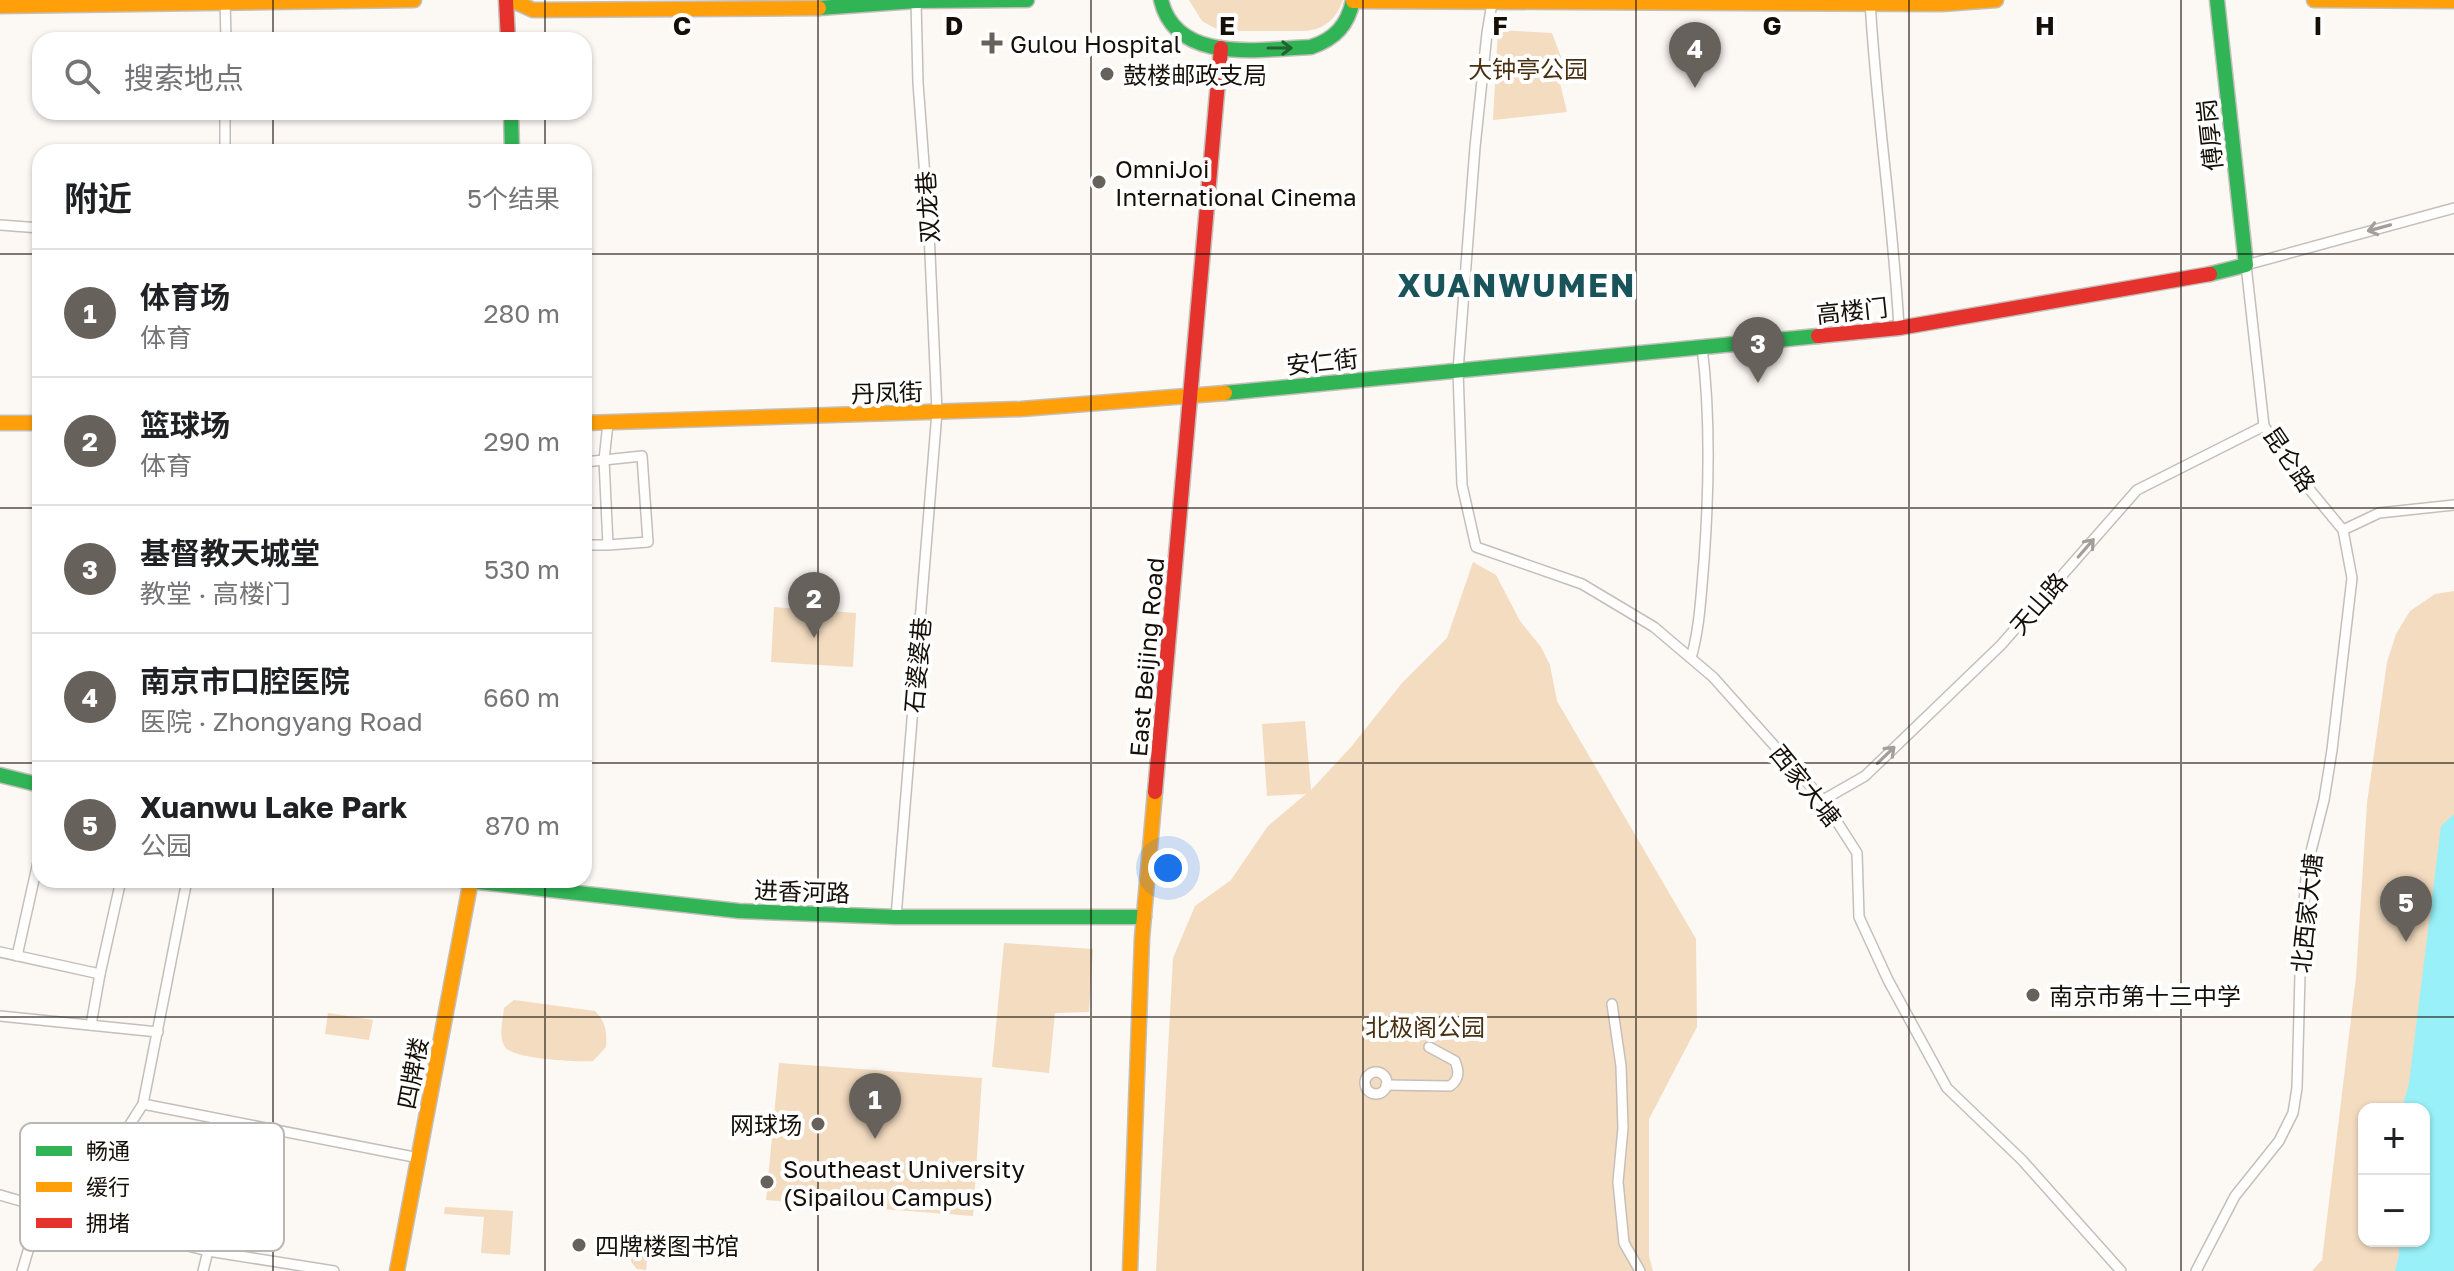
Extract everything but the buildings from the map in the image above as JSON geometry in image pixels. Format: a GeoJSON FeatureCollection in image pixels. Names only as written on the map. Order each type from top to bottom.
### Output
{"type":"FeatureCollection","features":[{"type":"Feature","properties":{"kind":"main road"},"geometry":{"type":"LineString","coordinates":[[0,6],[414,0]]}},
{"type":"Feature","properties":{"kind":"main road"},"geometry":{"type":"LineString","coordinates":[[508,32],[508,5],[533,10],[810,9],[916,1],[1027,0]]}},
{"type":"Feature","properties":{"kind":"main road"},"geometry":{"type":"LineString","coordinates":[[1147,0],[1162,4],[1178,30],[1188,38],[1207,47],[1221,48],[1311,47],[1322,44],[1344,26],[1353,1],[1870,1],[1942,4],[1996,0]]}},
{"type":"Feature","properties":{"kind":"main road","name":"傅厚岗"},"geometry":{"type":"LineString","coordinates":[[2217,0],[2246,265]]}},
{"type":"Feature","properties":{"kind":"main road"},"geometry":{"type":"LineString","coordinates":[[2314,0],[2454,1]]}},
{"type":"Feature","properties":{"kind":"main road","name":"East Beijing Road"},"geometry":{"type":"LineString","coordinates":[[1130,1271],[1144,917],[1221,48]]}},
{"type":"Feature","properties":{"kind":"main road"},"geometry":{"type":"LineString","coordinates":[[511,120],[512,144]]}},
{"type":"Feature","properties":{"kind":"main road","name":"高楼门"},"geometry":{"type":"LineString","coordinates":[[1458,371],[1899,328],[2210,274],[2246,265]]}},
{"type":"Feature","properties":{"kind":"main road","name":"安仁街"},"geometry":{"type":"LineString","coordinates":[[1191,398],[1458,371]]}},
{"type":"Feature","properties":{"kind":"main road","name":"丹凤街"},"geometry":{"type":"LineString","coordinates":[[592,423],[937,412],[1191,398]]}},
{"type":"Feature","properties":{"kind":"main road"},"geometry":{"type":"LineString","coordinates":[[0,423],[32,423]]}},
{"type":"Feature","properties":{"kind":"main road"},"geometry":{"type":"LineString","coordinates":[[0,775],[32,783]]}},
{"type":"Feature","properties":{"kind":"main road","name":"四牌楼"},"geometry":{"type":"LineString","coordinates":[[397,1271],[466,888]]}},
{"type":"Feature","properties":{"kind":"main road","name":"进香河路"},"geometry":{"type":"LineString","coordinates":[[530,888],[739,911],[896,917],[1144,917]]}},
{"type":"Feature","properties":{"kind":"street","name":"双龙巷"},"geometry":{"type":"LineString","coordinates":[[916,1],[937,412]]}},
{"type":"Feature","properties":{"kind":"street"},"geometry":{"type":"LineString","coordinates":[[1870,1],[1876,86],[1895,252],[1899,328]]}},
{"type":"Feature","properties":{"kind":"street"},"geometry":{"type":"LineString","coordinates":[[225,2],[226,32]]}},
{"type":"Feature","properties":{"kind":"street"},"geometry":{"type":"LineString","coordinates":[[1458,371],[1475,147],[1492,3]]}},
{"type":"Feature","properties":{"kind":"street"},"geometry":{"type":"LineString","coordinates":[[225,120],[225,144]]}},
{"type":"Feature","properties":{"kind":"street"},"geometry":{"type":"LineString","coordinates":[[2246,265],[2454,208]]}},
{"type":"Feature","properties":{"kind":"street"},"geometry":{"type":"LineString","coordinates":[[0,225],[32,227]]}},
{"type":"Feature","properties":{"kind":"street","name":"昆仑路"},"geometry":{"type":"LineString","coordinates":[[2246,265],[2264,426],[2296,473],[2343,530]]}},
{"type":"Feature","properties":{"kind":"street"},"geometry":{"type":"LineString","coordinates":[[1691,658],[1698,634],[1708,498],[1702,347]]}},
{"type":"Feature","properties":{"kind":"street","name":"西家大塘"},"geometry":{"type":"LineString","coordinates":[[1458,371],[1462,485],[1476,547],[1582,584],[1654,627],[1713,677],[1823,800],[1857,853],[1859,917],[1888,980],[1947,1088],[2022,1160],[2121,1271]]}},
{"type":"Feature","properties":{"kind":"street","name":"石婆婆巷"},"geometry":{"type":"LineString","coordinates":[[896,917],[937,412]]}},
{"type":"Feature","properties":{"kind":"street"},"geometry":{"type":"LineString","coordinates":[[608,423],[604,460],[608,545]]}},
{"type":"Feature","properties":{"kind":"street","name":"天山路"},"geometry":{"type":"LineString","coordinates":[[1823,800],[1865,776],[2001,645],[2137,490],[2264,426]]}},
{"type":"Feature","properties":{"kind":"street"},"geometry":{"type":"LineString","coordinates":[[592,461],[642,456],[648,542],[592,545]]}},
{"type":"Feature","properties":{"kind":"street"},"geometry":{"type":"LineString","coordinates":[[2343,530],[2379,513],[2454,505]]}},
{"type":"Feature","properties":{"kind":"street","name":"北西家大塘"},"geometry":{"type":"LineString","coordinates":[[2196,1271],[2235,1196],[2279,1141],[2293,1113],[2297,1088],[2307,867],[2324,800],[2332,750],[2352,578],[2343,530]]}},
{"type":"Feature","properties":{"kind":"street"},"geometry":{"type":"LineString","coordinates":[[17,956],[32,888]]}},
{"type":"Feature","properties":{"kind":"street"},"geometry":{"type":"LineString","coordinates":[[91,1025],[119,888]]}},
{"type":"Feature","properties":{"kind":"street"},"geometry":{"type":"LineString","coordinates":[[131,1123],[143,1104],[185,888]]}},
{"type":"Feature","properties":{"kind":"street"},"geometry":{"type":"LineString","coordinates":[[0,952],[100,974]]}},
{"type":"Feature","properties":{"kind":"street"},"geometry":{"type":"LineString","coordinates":[[1612,1004],[1621,1066],[1623,1128],[1618,1182],[1624,1243],[1640,1271]]}},
{"type":"Feature","properties":{"kind":"street"},"geometry":{"type":"LineString","coordinates":[[0,1016],[158,1032]]}},
{"type":"Feature","properties":{"kind":"street"},"geometry":{"type":"LineString","coordinates":[[1386,1085],[1450,1086],[1456,1082],[1455,1061],[1429,1047]]}},
{"type":"Feature","properties":{"kind":"street"},"geometry":{"type":"LineString","coordinates":[[143,1104],[240,1123]]}},
{"type":"Feature","properties":{"kind":"street"},"geometry":{"type":"LineString","coordinates":[[284,1132],[419,1158]]}},
{"type":"Feature","properties":{"kind":"street"},"geometry":{"type":"LineString","coordinates":[[0,1195],[20,1201]]}},
{"type":"Feature","properties":{"kind":"street"},"geometry":{"type":"LineString","coordinates":[[22,1271],[28,1251]]}},
{"type":"Feature","properties":{"kind":"street"},"geometry":{"type":"LineString","coordinates":[[203,1271],[208,1251],[334,1271]]}},
{"type":"Feature","properties":{"kind":"green space"},"geometry":{"type":"Polygon","coordinates":[[[1189,0],[1343,0],[1332,19],[1316,29],[1220,31],[1202,21],[1189,0]]]}},
{"type":"Feature","properties":{"kind":"green space","name":"大钟亭公园"},"geometry":{"type":"Polygon","coordinates":[[[1498,30],[1552,33],[1561,57],[1559,79],[1567,112],[1493,120],[1498,30]]]}},
{"type":"Feature","properties":{"kind":"green space","name":"北极阁公园"},"geometry":{"type":"Polygon","coordinates":[[[1473,562],[1496,575],[1520,621],[1541,647],[1550,665],[1557,701],[1696,939],[1697,1027],[1649,1119],[1649,1256],[1653,1271],[1156,1271],[1173,958],[1195,906],[1231,880],[1268,826],[1306,794],[1267,796],[1262,724],[1305,721],[1311,790],[1351,747],[1402,683],[1447,638],[1473,562]]]}},
{"type":"Feature","properties":{"kind":"green space"},"geometry":{"type":"Polygon","coordinates":[[[2454,591],[2454,1271],[2312,1271],[2322,1260],[2356,977],[2367,803],[2387,662],[2396,634],[2410,611],[2435,594],[2454,591]]]}},
{"type":"Feature","properties":{"kind":"green space"},"geometry":{"type":"Polygon","coordinates":[[[774,607],[856,613],[853,667],[771,662],[774,607]]]}},
{"type":"Feature","properties":{"kind":"green space"},"geometry":{"type":"Polygon","coordinates":[[[1004,943],[1093,949],[1089,1012],[1055,1013],[1049,1073],[992,1067],[1004,943]]]}},
{"type":"Feature","properties":{"kind":"green space"},"geometry":{"type":"Polygon","coordinates":[[[514,1000],[595,1011],[605,1028],[606,1047],[593,1061],[546,1059],[511,1051],[503,1043],[502,1028],[504,1008],[514,1000]]]}},
{"type":"Feature","properties":{"kind":"green space"},"geometry":{"type":"Polygon","coordinates":[[[328,1013],[373,1020],[369,1040],[325,1034],[328,1013]]]}},
{"type":"Feature","properties":{"kind":"green space"},"geometry":{"type":"Polygon","coordinates":[[[779,1063],[982,1078],[973,1216],[766,1200],[779,1063]]]}},
{"type":"Feature","properties":{"kind":"green space"},"geometry":{"type":"Polygon","coordinates":[[[445,1207],[513,1211],[510,1255],[481,1253],[484,1217],[444,1214],[445,1207]]]}},
{"type":"Feature","properties":{"kind":"green space"},"geometry":{"type":"Polygon","coordinates":[[[631,1244],[639,1245],[639,1250],[648,1251],[646,1270],[637,1269],[632,1263],[629,1255],[631,1244]]]}},
{"type":"Feature","properties":{"kind":"water"},"geometry":{"type":"Polygon","coordinates":[[[2454,814],[2454,1271],[2395,1271],[2398,1247],[2430,1247],[2430,1103],[2404,1103],[2409,1083],[2441,826],[2454,814]]]}},
{"type":"Feature","properties":{"kind":"traffic: fast"},"geometry":{"type":"LineString","coordinates":[[819,8],[916,1],[1027,0]]}},
{"type":"Feature","properties":{"kind":"traffic: fast"},"geometry":{"type":"LineString","coordinates":[[1161,0],[1170,21],[1184,35],[1202,44],[1246,50],[1319,44],[1344,24],[1353,0]]}},
{"type":"Feature","properties":{"kind":"traffic: fast"},"geometry":{"type":"LineString","coordinates":[[2210,274],[2246,265],[2217,0]]}},
{"type":"Feature","properties":{"kind":"traffic: fast"},"geometry":{"type":"LineString","coordinates":[[511,120],[512,144]]}},
{"type":"Feature","properties":{"kind":"traffic: fast"},"geometry":{"type":"LineString","coordinates":[[1225,393],[1818,336]]}},
{"type":"Feature","properties":{"kind":"traffic: fast"},"geometry":{"type":"LineString","coordinates":[[0,775],[32,783]]}},
{"type":"Feature","properties":{"kind":"traffic: fast"},"geometry":{"type":"LineString","coordinates":[[533,888],[739,911],[896,917],[1144,917]]}},
{"type":"Feature","properties":{"kind":"traffic: slow"},"geometry":{"type":"LineString","coordinates":[[0,6],[414,0]]}},
{"type":"Feature","properties":{"kind":"traffic: slow"},"geometry":{"type":"LineString","coordinates":[[511,0],[533,10],[819,8]]}},
{"type":"Feature","properties":{"kind":"traffic: slow"},"geometry":{"type":"LineString","coordinates":[[1353,1],[1942,4],[1996,0]]}},
{"type":"Feature","properties":{"kind":"traffic: slow"},"geometry":{"type":"LineString","coordinates":[[2314,0],[2454,1]]}},
{"type":"Feature","properties":{"kind":"traffic: slow"},"geometry":{"type":"LineString","coordinates":[[592,423],[1021,409],[1225,393]]}},
{"type":"Feature","properties":{"kind":"traffic: slow"},"geometry":{"type":"LineString","coordinates":[[0,423],[32,423]]}},
{"type":"Feature","properties":{"kind":"traffic: slow"},"geometry":{"type":"LineString","coordinates":[[1130,1271],[1142,938],[1155,792]]}},
{"type":"Feature","properties":{"kind":"traffic: slow"},"geometry":{"type":"LineString","coordinates":[[397,1271],[469,888]]}},
{"type":"Feature","properties":{"kind":"traffic: jam"},"geometry":{"type":"LineString","coordinates":[[506,0],[508,32]]}},
{"type":"Feature","properties":{"kind":"traffic: jam"},"geometry":{"type":"LineString","coordinates":[[1155,792],[1221,48]]}},
{"type":"Feature","properties":{"kind":"traffic: jam"},"geometry":{"type":"LineString","coordinates":[[1818,336],[1899,328],[2210,274]]}},
{"type":"Feature","properties":{"kind":"place","name":"Gulou Hospital"},"geometry":{"type":"Point","coordinates":[992,43]}},
{"type":"Feature","properties":{"kind":"place","name":"鼓楼邮政支局"},"geometry":{"type":"Point","coordinates":[1107,74]}},
{"type":"Feature","properties":{"kind":"place","name":"南京市口腔医院"},"geometry":{"type":"Point","coordinates":[1695,88]}},
{"type":"Feature","properties":{"kind":"place","name":"OmniJoi International Cinema"},"geometry":{"type":"Point","coordinates":[1099,182]}},
{"type":"Feature","properties":{"kind":"place","name":"基督教天城堂"},"geometry":{"type":"Point","coordinates":[1758,383]}},
{"type":"Feature","properties":{"kind":"place","name":"篮球场"},"geometry":{"type":"Point","coordinates":[814,638]}},
{"type":"Feature","properties":{"kind":"place","name":"Xuanwu Lake Park"},"geometry":{"type":"Point","coordinates":[2406,942]}},
{"type":"Feature","properties":{"kind":"place","name":"南京市第十三中学"},"geometry":{"type":"Point","coordinates":[2033,995]}},
{"type":"Feature","properties":{"kind":"place","name":"网球场"},"geometry":{"type":"Point","coordinates":[818,1124]}},
{"type":"Feature","properties":{"kind":"place","name":"体育场"},"geometry":{"type":"Point","coordinates":[875,1139]}},
{"type":"Feature","properties":{"kind":"place","name":"Southeast University (Sipailou Campus)"},"geometry":{"type":"Point","coordinates":[767,1182]}},
{"type":"Feature","properties":{"kind":"place","name":"四牌楼图书馆"},"geometry":{"type":"Point","coordinates":[579,1245]}},
{"type":"Feature","properties":{"kind":"district","name":"XUANWUMEN"},"geometry":{"type":"Point","coordinates":[1517,285]}}]}
